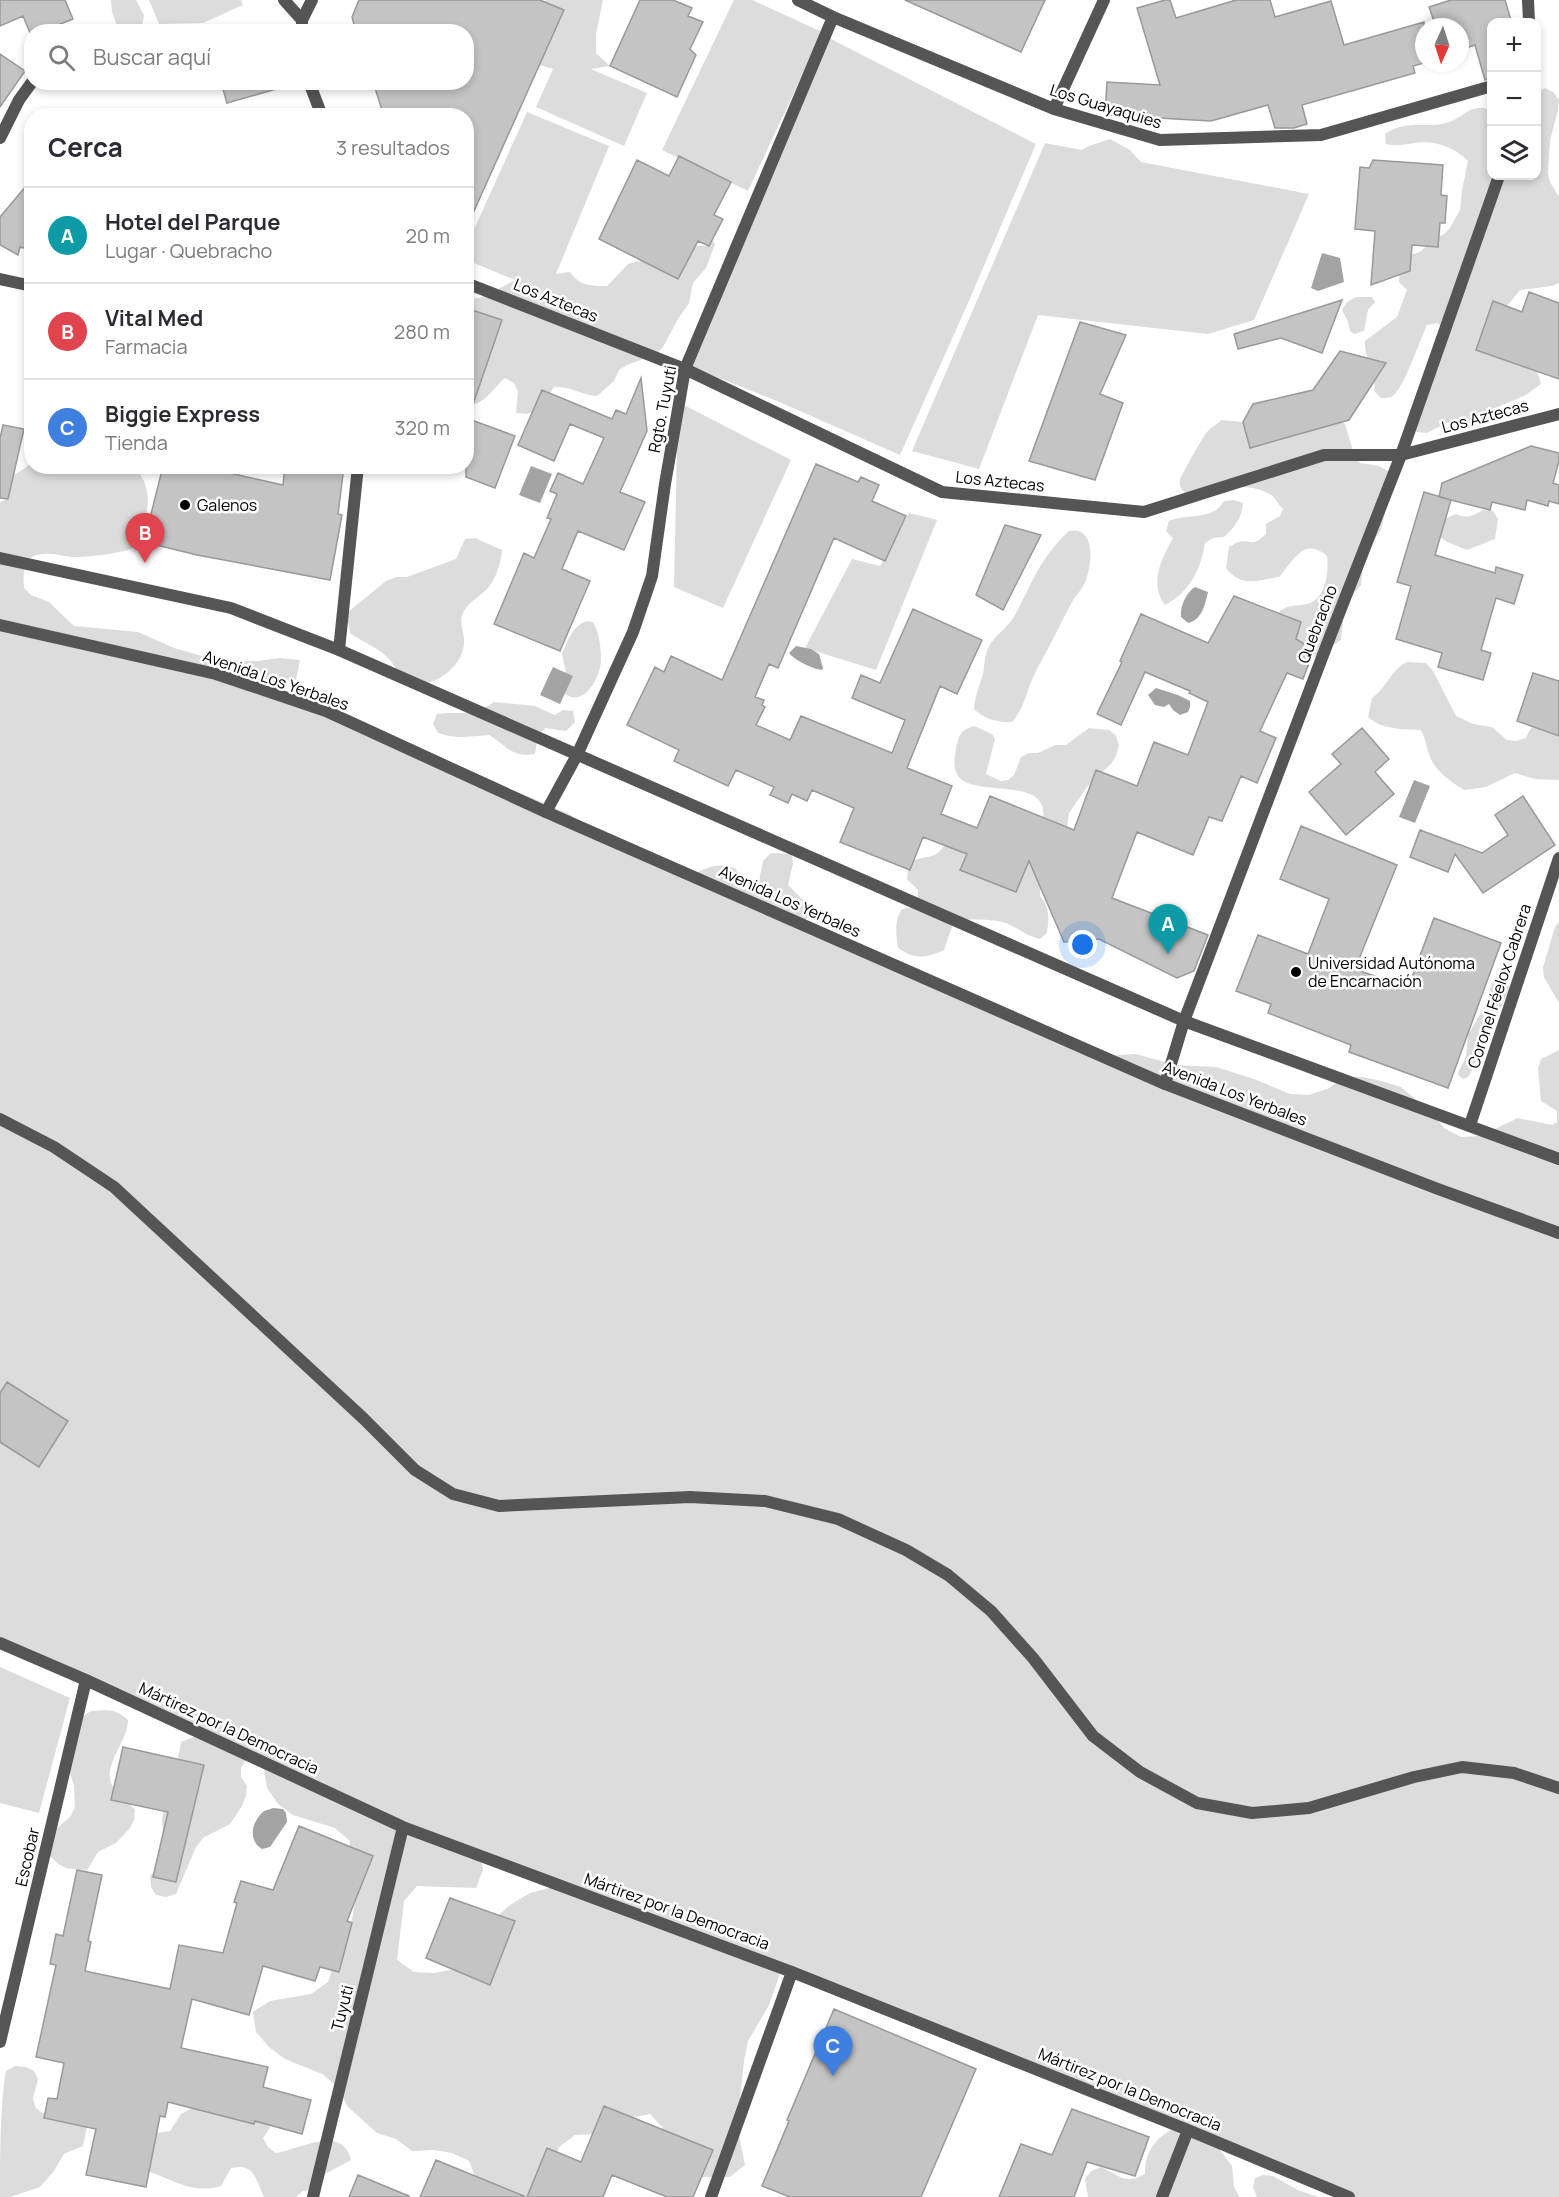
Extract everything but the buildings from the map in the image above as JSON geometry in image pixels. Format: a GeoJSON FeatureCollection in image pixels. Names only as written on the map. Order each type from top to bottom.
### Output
{"type":"FeatureCollection","features":[{"type":"Feature","properties":{"kind":"street"},"geometry":{"type":"LineString","coordinates":[[284,0],[301,24]]}},
{"type":"Feature","properties":{"kind":"street"},"geometry":{"type":"LineString","coordinates":[[303,24],[312,0]]}},
{"type":"Feature","properties":{"kind":"street","name":"Los Guayaquies"},"geometry":{"type":"LineString","coordinates":[[798,0],[833,17],[1054,109],[1160,140],[1321,135],[1487,87]]}},
{"type":"Feature","properties":{"kind":"street"},"geometry":{"type":"LineString","coordinates":[[1054,109],[1104,0]]}},
{"type":"Feature","properties":{"kind":"street"},"geometry":{"type":"LineString","coordinates":[[1528,0],[1529,18]]}},
{"type":"Feature","properties":{"kind":"street","name":"Rgto. Tuyuti"},"geometry":{"type":"LineString","coordinates":[[546,812],[577,754],[633,632],[652,576],[684,369],[833,17]]}},
{"type":"Feature","properties":{"kind":"street"},"geometry":{"type":"LineString","coordinates":[[0,138],[26,90]]}},
{"type":"Feature","properties":{"kind":"street"},"geometry":{"type":"LineString","coordinates":[[312,90],[319,108]]}},
{"type":"Feature","properties":{"kind":"street","name":"Quebracho"},"geometry":{"type":"LineString","coordinates":[[1165,1084],[1184,1021],[1401,454],[1498,180]]}},
{"type":"Feature","properties":{"kind":"street"},"geometry":{"type":"LineString","coordinates":[[0,279],[24,284]]}},
{"type":"Feature","properties":{"kind":"street","name":"Los Aztecas"},"geometry":{"type":"LineString","coordinates":[[474,285],[684,369],[942,492],[1144,513],[1324,455],[1401,454],[1559,414]]}},
{"type":"Feature","properties":{"kind":"street"},"geometry":{"type":"LineString","coordinates":[[339,650],[357,474]]}},
{"type":"Feature","properties":{"kind":"street"},"geometry":{"type":"LineString","coordinates":[[0,558],[231,608],[339,650],[1184,1021],[1559,1159]]}},
{"type":"Feature","properties":{"kind":"street","name":"Avenida Los Yerbales"},"geometry":{"type":"LineString","coordinates":[[0,625],[216,674],[326,711],[546,812],[1165,1084],[1559,1233]]}},
{"type":"Feature","properties":{"kind":"street","name":"Coronel Féelox Cabrera"},"geometry":{"type":"LineString","coordinates":[[1470,1125],[1559,858]]}},
{"type":"Feature","properties":{"kind":"street"},"geometry":{"type":"LineString","coordinates":[[0,1119],[54,1147],[114,1187],[364,1419],[415,1470],[453,1494],[499,1506],[690,1497],[765,1502],[838,1519],[906,1550],[948,1575],[991,1611],[1033,1658],[1093,1736],[1140,1772],[1197,1803],[1252,1814],[1309,1808],[1414,1777],[1462,1767],[1514,1773],[1559,1788]]}},
{"type":"Feature","properties":{"kind":"street","name":"Mártirez por la Democracia"},"geometry":{"type":"LineString","coordinates":[[0,1642],[403,1827],[792,1972],[1188,2130],[1349,2197]]}},
{"type":"Feature","properties":{"kind":"street","name":"Escobar"},"geometry":{"type":"LineString","coordinates":[[0,2042],[86,1680]]}},
{"type":"Feature","properties":{"kind":"street","name":"Tuyuti"},"geometry":{"type":"LineString","coordinates":[[312,2197],[403,1827]]}},
{"type":"Feature","properties":{"kind":"street"},"geometry":{"type":"LineString","coordinates":[[711,2197],[792,1972]]}},
{"type":"Feature","properties":{"kind":"street"},"geometry":{"type":"LineString","coordinates":[[1162,2197],[1188,2130]]}},
{"type":"Feature","properties":{"kind":"shaded area"},"geometry":{"type":"Polygon","coordinates":[[[111,0],[136,0],[144,15],[142,24],[116,24],[111,0]]]}},
{"type":"Feature","properties":{"kind":"shaded area"},"geometry":{"type":"Polygon","coordinates":[[[149,0],[241,0],[243,5],[203,23],[159,24],[149,0]]]}},
{"type":"Feature","properties":{"kind":"shaded area"},"geometry":{"type":"Polygon","coordinates":[[[547,0],[603,0],[596,34],[596,53],[610,66],[591,69],[647,93],[624,146],[536,107],[553,69],[536,64],[543,2],[547,0]]]}},
{"type":"Feature","properties":{"kind":"shaded area"},"geometry":{"type":"Polygon","coordinates":[[[734,0],[752,0],[822,32],[748,191],[662,150],[734,0]]]}},
{"type":"Feature","properties":{"kind":"shaded area"},"geometry":{"type":"Polygon","coordinates":[[[829,38],[1036,144],[900,455],[777,401],[686,365],[829,38]]]}},
{"type":"Feature","properties":{"kind":"shaded area"},"geometry":{"type":"Polygon","coordinates":[[[1545,88],[1553,92],[1559,100],[1550,141],[1548,173],[1550,182],[1559,197],[1559,283],[1520,290],[1507,306],[1541,384],[1524,396],[1495,408],[1480,423],[1446,423],[1427,433],[1416,432],[1410,423],[1445,329],[1437,323],[1427,325],[1401,386],[1389,398],[1381,398],[1374,391],[1374,377],[1366,355],[1365,341],[1397,317],[1407,290],[1399,282],[1400,271],[1410,255],[1420,252],[1434,238],[1443,235],[1450,228],[1460,210],[1468,161],[1456,152],[1436,144],[1422,142],[1386,144],[1385,134],[1402,126],[1433,125],[1453,121],[1475,108],[1484,108],[1487,109],[1487,180],[1541,180],[1541,90],[1545,88]]]}},
{"type":"Feature","properties":{"kind":"shaded area"},"geometry":{"type":"Polygon","coordinates":[[[527,112],[609,146],[556,274],[570,272],[581,283],[607,286],[628,264],[648,259],[673,246],[708,246],[690,236],[710,236],[715,244],[706,268],[693,283],[689,303],[663,347],[656,354],[619,370],[614,381],[597,396],[554,387],[537,412],[526,414],[516,413],[518,392],[514,383],[505,378],[484,399],[474,405],[474,299],[485,296],[515,280],[474,263],[474,229],[527,112]]]}},
{"type":"Feature","properties":{"kind":"shaded area"},"geometry":{"type":"Polygon","coordinates":[[[1110,139],[1130,150],[1141,162],[1309,194],[1254,320],[1208,334],[1038,315],[979,469],[912,451],[1045,143],[1082,150],[1110,139]]]}},
{"type":"Feature","properties":{"kind":"shaded area"},"geometry":{"type":"Polygon","coordinates":[[[1322,253],[1340,258],[1344,282],[1318,291],[1311,288],[1322,253]]]}},
{"type":"Feature","properties":{"kind":"shaded area"},"geometry":{"type":"Polygon","coordinates":[[[1356,297],[1372,297],[1375,302],[1368,310],[1364,331],[1354,334],[1350,331],[1342,310],[1347,302],[1356,297]]]}},
{"type":"Feature","properties":{"kind":"shaded area"},"geometry":{"type":"Polygon","coordinates":[[[678,402],[791,460],[723,608],[674,587],[678,402]]]}},
{"type":"Feature","properties":{"kind":"shaded area"},"geometry":{"type":"Polygon","coordinates":[[[1336,419],[1345,424],[1354,454],[1360,463],[1379,466],[1388,471],[1392,481],[1381,530],[1369,547],[1363,565],[1361,585],[1348,600],[1344,609],[1341,640],[1315,657],[1304,655],[1275,616],[1291,606],[1310,603],[1320,595],[1327,576],[1327,556],[1319,551],[1305,550],[1294,558],[1279,577],[1257,581],[1238,578],[1226,568],[1229,547],[1238,542],[1255,542],[1261,538],[1266,534],[1266,524],[1280,516],[1283,509],[1271,495],[1251,488],[1230,488],[1188,496],[1181,487],[1180,480],[1205,435],[1222,420],[1243,422],[1257,429],[1336,419]]]}},
{"type":"Feature","properties":{"kind":"shaded area"},"geometry":{"type":"Polygon","coordinates":[[[531,466],[552,474],[540,503],[519,495],[531,466]]]}},
{"type":"Feature","properties":{"kind":"shaded area"},"geometry":{"type":"Polygon","coordinates":[[[24,469],[24,474],[140,474],[148,501],[146,518],[131,549],[79,557],[37,555],[29,560],[25,567],[24,588],[31,595],[49,602],[74,626],[138,632],[174,648],[215,660],[258,661],[280,658],[300,660],[296,680],[256,686],[415,745],[426,755],[549,805],[571,815],[577,822],[694,874],[720,865],[736,869],[740,880],[750,885],[759,881],[763,861],[771,853],[792,854],[793,864],[788,885],[802,899],[811,904],[812,914],[805,920],[1112,1060],[1117,1055],[1136,1054],[1175,1065],[1216,1067],[1290,1094],[1309,1095],[1327,1089],[1344,1078],[1362,1077],[1382,1081],[1401,1087],[1432,1113],[1444,1128],[1461,1137],[1480,1136],[1518,1118],[1552,1125],[1557,1122],[1557,1111],[1541,1101],[1538,1069],[1541,1059],[1559,1050],[1559,2197],[1349,2197],[1218,2143],[1220,2150],[1232,2166],[1234,2186],[1239,2197],[1088,2197],[1085,2179],[1091,2171],[1101,2167],[1127,2179],[1145,2174],[1147,2158],[1154,2145],[1164,2134],[1178,2127],[782,1968],[769,2005],[748,2041],[737,2126],[745,2165],[730,2177],[689,2177],[664,2147],[663,2128],[650,2114],[630,2118],[594,2134],[575,2135],[559,2147],[553,2166],[528,2197],[483,2197],[469,2161],[452,2153],[433,2150],[412,2151],[396,2139],[377,2133],[347,2106],[338,2087],[322,2074],[285,2059],[269,2047],[256,2032],[253,2012],[270,2001],[311,1994],[328,1982],[334,1964],[335,1943],[352,1920],[355,1901],[348,1862],[350,1841],[335,1828],[293,1815],[278,1804],[267,1788],[264,1769],[246,1759],[241,1768],[241,1777],[247,1786],[242,1806],[230,1824],[203,1838],[196,1847],[176,1894],[166,1897],[156,1895],[151,1887],[150,1876],[157,1869],[165,1844],[163,1812],[169,1804],[181,1742],[201,1734],[0,1643],[0,502],[5,500],[8,479],[24,469]],[[481,1857],[483,1870],[476,1888],[417,1886],[404,1901],[397,1960],[414,1972],[434,1973],[455,1969],[494,1919],[510,1905],[530,1893],[555,1884],[481,1857]]]}},
{"type":"Feature","properties":{"kind":"shaded area"},"geometry":{"type":"Polygon","coordinates":[[[1234,500],[1243,503],[1237,522],[1224,537],[1213,538],[1205,543],[1193,579],[1181,594],[1165,605],[1160,597],[1157,580],[1164,555],[1173,538],[1166,531],[1169,521],[1207,514],[1224,501],[1234,500]]]}},
{"type":"Feature","properties":{"kind":"shaded area"},"geometry":{"type":"Polygon","coordinates":[[[1483,510],[1493,511],[1498,519],[1495,539],[1467,550],[1439,536],[1438,522],[1456,514],[1470,516],[1483,510]]]}},
{"type":"Feature","properties":{"kind":"shaded area"},"geometry":{"type":"Polygon","coordinates":[[[909,513],[937,520],[876,670],[805,648],[852,559],[880,566],[909,513]]]}},
{"type":"Feature","properties":{"kind":"shaded area"},"geometry":{"type":"Polygon","coordinates":[[[1069,531],[1084,534],[1090,547],[1090,564],[1084,585],[1072,601],[1037,669],[1017,716],[1012,722],[987,718],[974,709],[989,647],[1013,619],[1043,561],[1069,531]]]}},
{"type":"Feature","properties":{"kind":"shaded area"},"geometry":{"type":"Polygon","coordinates":[[[475,538],[502,550],[500,560],[490,585],[462,615],[464,646],[462,654],[447,673],[426,683],[397,671],[383,653],[350,633],[348,612],[386,581],[396,577],[407,577],[456,559],[465,539],[475,538]]]}},
{"type":"Feature","properties":{"kind":"shaded area"},"geometry":{"type":"Polygon","coordinates":[[[1195,587],[1208,592],[1200,615],[1188,623],[1181,617],[1182,609],[1186,596],[1195,587]]]}},
{"type":"Feature","properties":{"kind":"shaded area"},"geometry":{"type":"Polygon","coordinates":[[[588,621],[593,622],[598,635],[601,650],[600,666],[595,681],[585,694],[572,697],[565,694],[566,673],[562,654],[574,630],[588,621]]]}},
{"type":"Feature","properties":{"kind":"shaded area"},"geometry":{"type":"Polygon","coordinates":[[[796,646],[811,649],[819,654],[822,670],[804,664],[791,656],[789,653],[796,646]]]}},
{"type":"Feature","properties":{"kind":"shaded area"},"geometry":{"type":"Polygon","coordinates":[[[1407,662],[1426,663],[1433,671],[1456,716],[1473,724],[1492,727],[1507,740],[1516,741],[1526,738],[1535,724],[1559,707],[1559,780],[1535,779],[1515,773],[1486,787],[1464,790],[1449,780],[1440,772],[1430,757],[1421,730],[1386,727],[1368,717],[1372,698],[1396,670],[1407,662]]]}},
{"type":"Feature","properties":{"kind":"shaded area"},"geometry":{"type":"Polygon","coordinates":[[[553,667],[573,676],[560,704],[540,695],[553,667]]]}},
{"type":"Feature","properties":{"kind":"shaded area"},"geometry":{"type":"Polygon","coordinates":[[[1156,688],[1190,701],[1188,712],[1180,715],[1169,704],[1164,707],[1155,705],[1148,695],[1156,688]]]}},
{"type":"Feature","properties":{"kind":"shaded area"},"geometry":{"type":"Polygon","coordinates":[[[494,702],[535,706],[555,715],[563,710],[573,711],[575,722],[566,731],[545,728],[538,735],[535,754],[527,755],[515,753],[489,735],[458,737],[445,735],[438,733],[433,724],[437,714],[477,713],[494,702]]]}},
{"type":"Feature","properties":{"kind":"shaded area"},"geometry":{"type":"Polygon","coordinates":[[[974,726],[992,734],[995,739],[986,774],[1001,781],[1008,780],[1014,775],[1021,757],[1029,753],[1038,753],[1055,745],[1066,745],[1089,728],[1109,730],[1116,736],[1119,745],[1111,764],[1087,787],[1069,813],[1065,842],[1041,882],[1040,896],[1048,913],[1047,933],[1040,939],[998,921],[954,921],[944,950],[932,955],[916,956],[898,948],[896,933],[902,909],[912,907],[918,900],[918,890],[907,879],[912,861],[935,855],[945,844],[1041,826],[1043,809],[1038,799],[1027,793],[967,783],[958,776],[954,760],[958,740],[962,732],[974,726]]]}},
{"type":"Feature","properties":{"kind":"shaded area"},"geometry":{"type":"Polygon","coordinates":[[[1414,780],[1430,786],[1415,823],[1399,817],[1414,780]]]}},
{"type":"Feature","properties":{"kind":"shaded area"},"geometry":{"type":"Polygon","coordinates":[[[1559,922],[1559,1003],[1544,977],[1543,967],[1555,927],[1559,922]]]}},
{"type":"Feature","properties":{"kind":"shaded area"},"geometry":{"type":"Polygon","coordinates":[[[1497,976],[1507,978],[1510,988],[1471,1072],[1463,1079],[1458,1075],[1466,1057],[1468,1035],[1487,1002],[1493,978],[1497,976]]]}},
{"type":"Feature","properties":{"kind":"shaded area"},"geometry":{"type":"Polygon","coordinates":[[[0,1667],[70,1698],[39,1813],[0,1803],[0,1667]]]}},
{"type":"Feature","properties":{"kind":"shaded area"},"geometry":{"type":"Polygon","coordinates":[[[107,1710],[124,1716],[128,1720],[110,1770],[110,1778],[113,1787],[135,1810],[130,1828],[116,1843],[98,1852],[87,1870],[67,1868],[50,1856],[56,1829],[71,1816],[75,1807],[74,1786],[68,1766],[83,1716],[91,1711],[107,1710]]]}},
{"type":"Feature","properties":{"kind":"shaded area"},"geometry":{"type":"Polygon","coordinates":[[[273,1808],[283,1809],[287,1822],[270,1847],[262,1849],[254,1841],[254,1825],[264,1811],[273,1808]]]}},
{"type":"Feature","properties":{"kind":"shaded area"},"geometry":{"type":"Polygon","coordinates":[[[15,2066],[26,2067],[34,2071],[38,2079],[33,2098],[35,2107],[42,2113],[53,2114],[87,2127],[83,2146],[64,2154],[54,2171],[40,2187],[10,2197],[0,2197],[4,2084],[6,2071],[15,2066]]]}},
{"type":"Feature","properties":{"kind":"shaded area"},"geometry":{"type":"Polygon","coordinates":[[[198,2105],[272,2120],[263,2138],[268,2147],[276,2153],[308,2144],[330,2141],[339,2143],[346,2149],[351,2160],[325,2174],[312,2190],[303,2191],[296,2197],[264,2197],[254,2174],[245,2168],[231,2168],[221,2186],[210,2188],[190,2187],[143,2170],[149,2134],[170,2131],[181,2114],[198,2105]]]}},
{"type":"Feature","properties":{"kind":"shaded area"},"geometry":{"type":"Polygon","coordinates":[[[1263,2175],[1273,2176],[1298,2190],[1318,2197],[1257,2197],[1253,2187],[1255,2178],[1263,2175]]]}},
{"type":"Feature","properties":{"kind":"place","name":"Galenos"},"geometry":{"type":"Point","coordinates":[185,505]}},
{"type":"Feature","properties":{"kind":"place","name":"Vital Med"},"geometry":{"type":"Point","coordinates":[145,563]}},
{"type":"Feature","properties":{"kind":"place","name":"Hotel del Parque"},"geometry":{"type":"Point","coordinates":[1168,954]}},
{"type":"Feature","properties":{"kind":"place","name":"Universidad Autónoma de Encarnación"},"geometry":{"type":"Point","coordinates":[1296,972]}},
{"type":"Feature","properties":{"kind":"place","name":"Biggie Express"},"geometry":{"type":"Point","coordinates":[833,2076]}}]}
